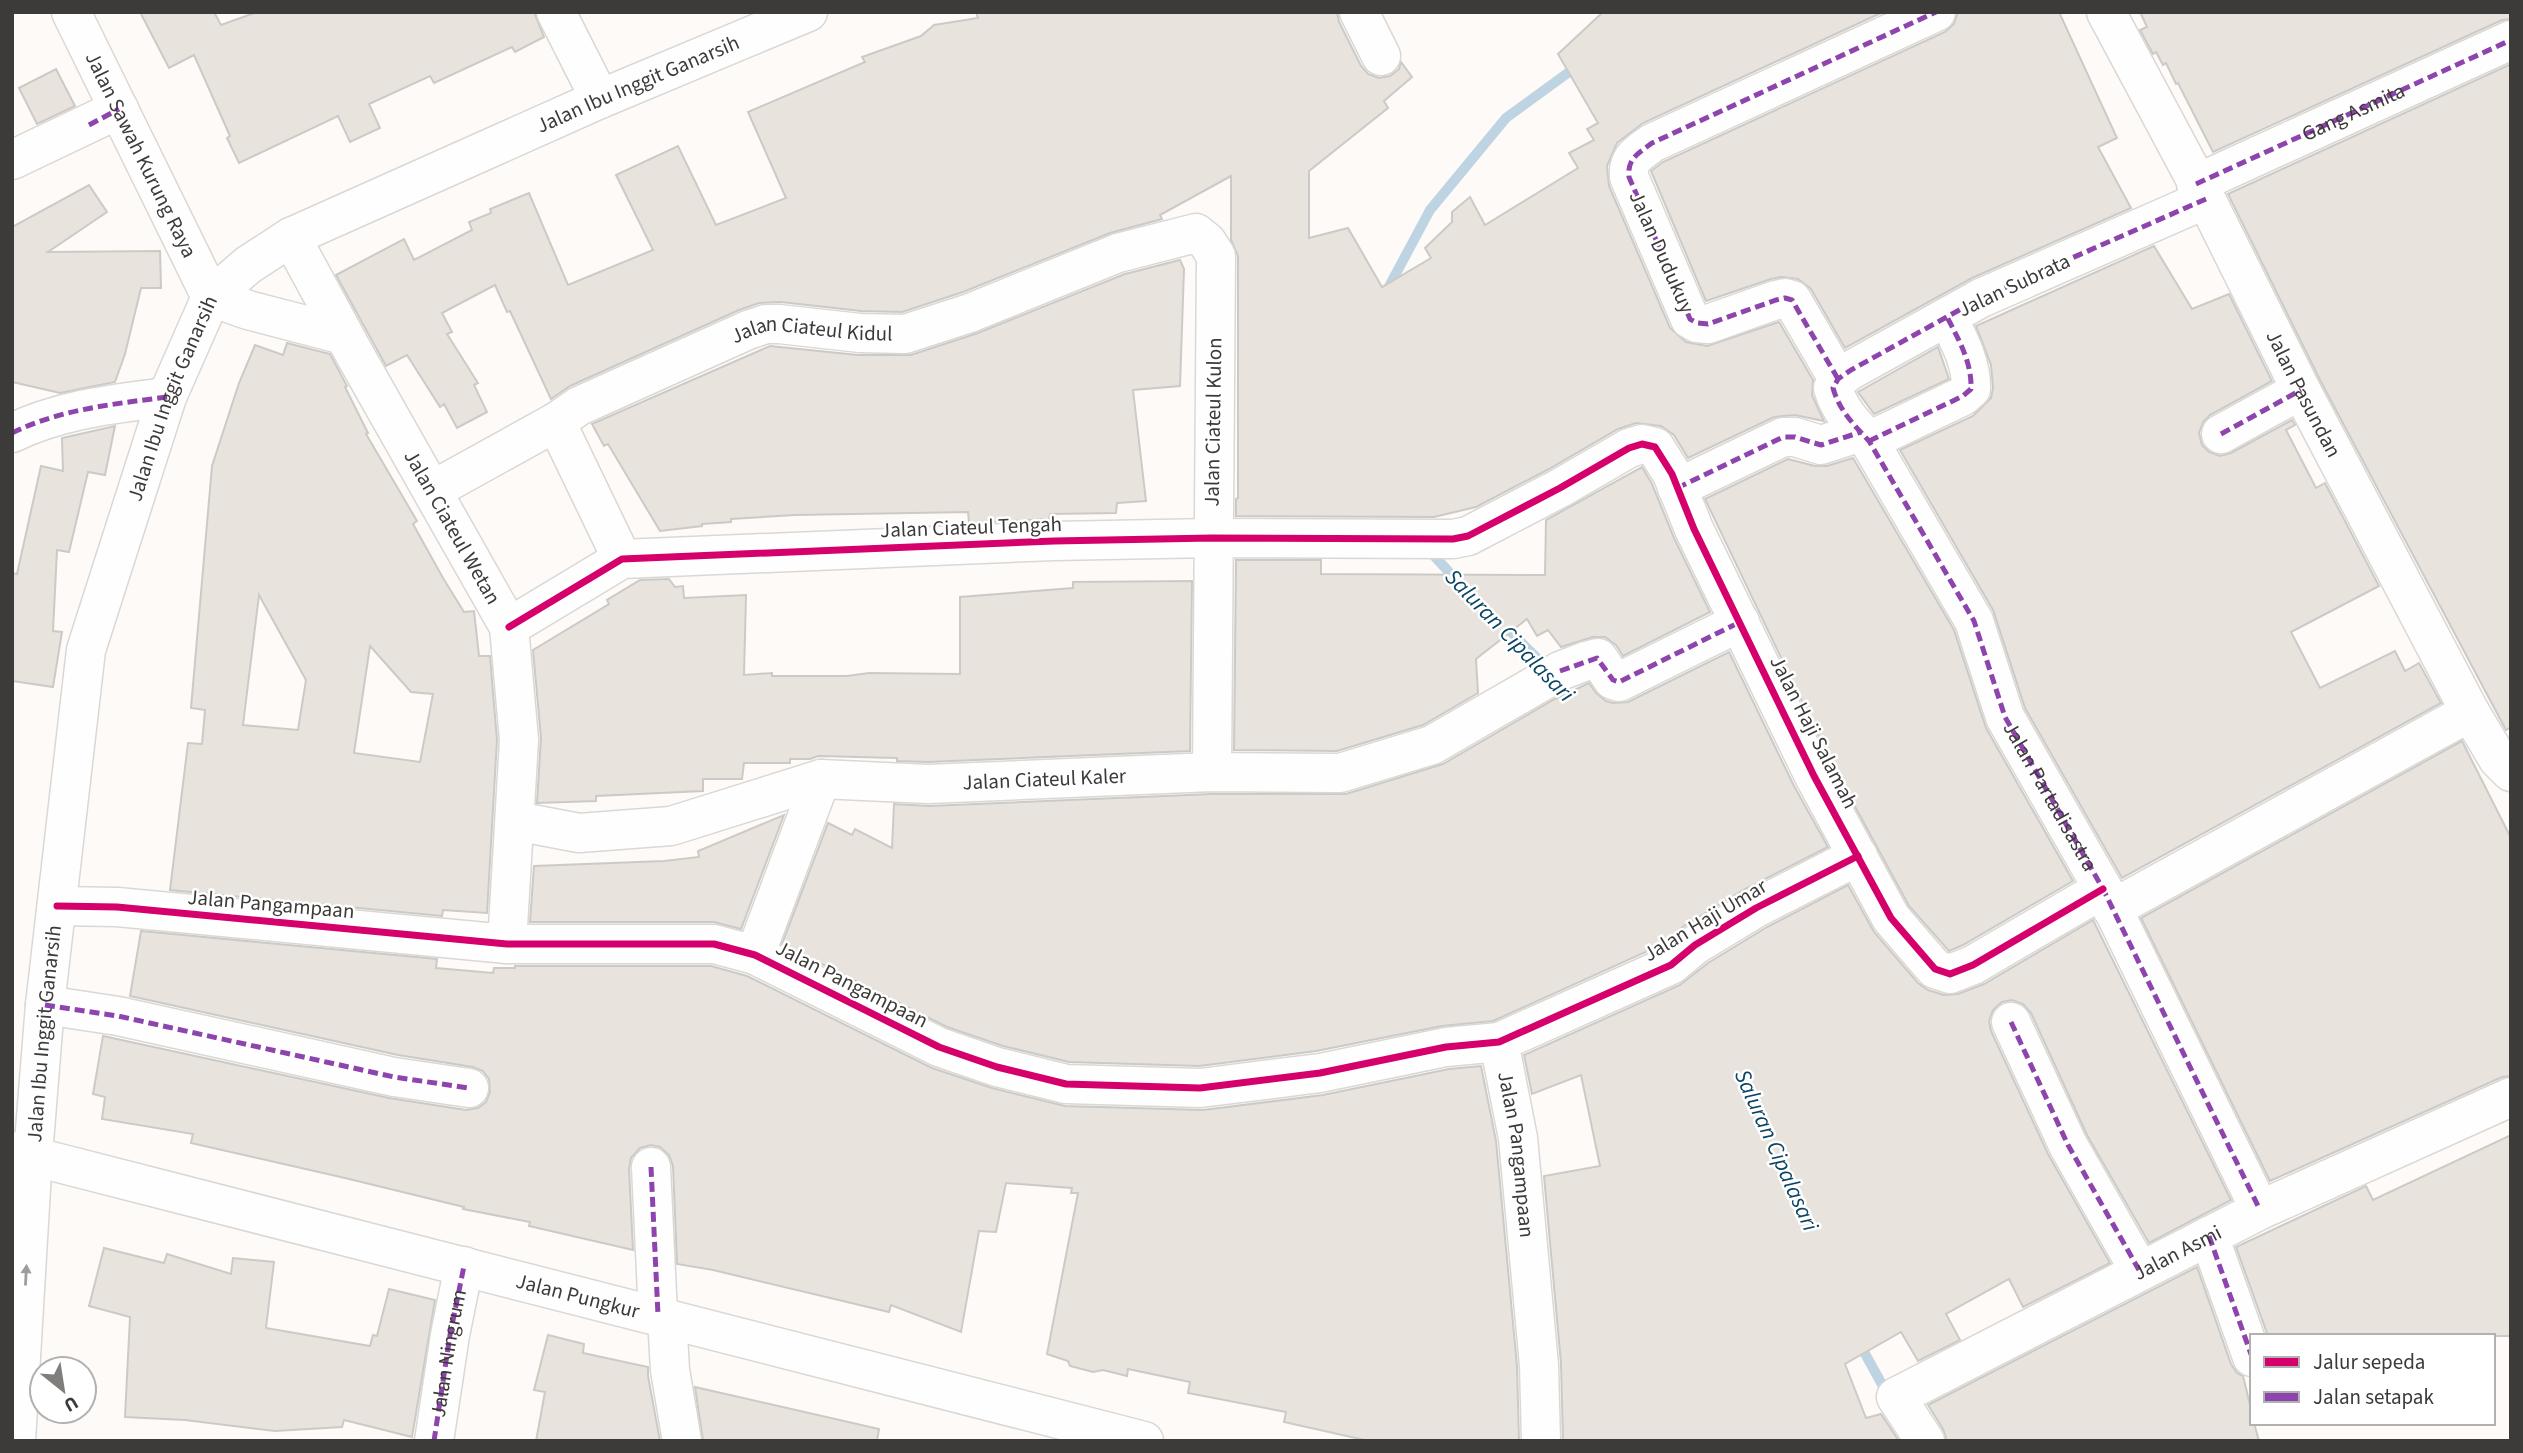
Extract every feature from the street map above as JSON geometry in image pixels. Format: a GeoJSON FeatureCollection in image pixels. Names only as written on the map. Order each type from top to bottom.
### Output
{"type":"FeatureCollection","features":[{"type":"Feature","properties":{"kind":"street","name":"Jalan Sawah Kurung Raya"},"geometry":{"type":"LineString","coordinates":[[71,12],[211,297]]}},
{"type":"Feature","properties":{"kind":"street"},"geometry":{"type":"LineString","coordinates":[[556,12],[600,99]]}},
{"type":"Feature","properties":{"kind":"street","name":"Jalan Ibu Inggit Ganarsih"},"geometry":{"type":"LineString","coordinates":[[15,1429],[22,1153],[45,1005],[86,650],[167,397],[211,297],[248,265],[291,237],[600,99],[808,12]]}},
{"type":"Feature","properties":{"kind":"street"},"geometry":{"type":"LineString","coordinates":[[1359,12],[1381,56]]}},
{"type":"Feature","properties":{"kind":"street","name":"Jalan Dudukuy"},"geometry":{"type":"LineString","coordinates":[[1835,384],[1792,300],[1776,300],[1708,324],[1690,319],[1629,177],[1628,166],[1631,158],[1652,143],[1936,12]]}},
{"type":"Feature","properties":{"kind":"street","name":"Jalan Pasundan"},"geometry":{"type":"LineString","coordinates":[[2106,12],[2470,712],[2498,758],[2511,772]]}},
{"type":"Feature","properties":{"kind":"street","name":"Gang Asmita"},"geometry":{"type":"LineString","coordinates":[[2201,191],[2511,40]]}},
{"type":"Feature","properties":{"kind":"street"},"geometry":{"type":"LineString","coordinates":[[12,160],[119,109]]}},
{"type":"Feature","properties":{"kind":"street","name":"Jalan Subrata"},"geometry":{"type":"LineString","coordinates":[[1835,384],[1981,298],[2201,191]]}},
{"type":"Feature","properties":{"kind":"street","name":"Jalan Ciateul Kidul"},"geometry":{"type":"LineString","coordinates":[[433,490],[579,406],[766,324],[860,333],[905,334],[970,313],[1118,253],[1196,233],[1208,242]]}},
{"type":"Feature","properties":{"kind":"street","name":"Jalan Ciateul Wetan"},"geometry":{"type":"LineString","coordinates":[[291,237],[509,627],[519,740],[507,944]]}},
{"type":"Feature","properties":{"kind":"street","name":"Jalan Ciateul Kulon"},"geometry":{"type":"LineString","coordinates":[[1208,242],[1216,256],[1212,772]]}},
{"type":"Feature","properties":{"kind":"street"},"geometry":{"type":"LineString","coordinates":[[211,297],[248,310],[344,335]]}},
{"type":"Feature","properties":{"kind":"street"},"geometry":{"type":"LineString","coordinates":[[1677,488],[1783,437],[1795,437],[1821,445],[1865,437],[1963,396],[1971,389],[1972,376],[1947,317]]}},
{"type":"Feature","properties":{"kind":"street","name":"Jalan Partadisastra"},"geometry":{"type":"LineString","coordinates":[[1835,384],[1842,410],[1865,437],[1973,621],[2005,717],[2107,899],[2260,1210]]}},
{"type":"Feature","properties":{"kind":"street"},"geometry":{"type":"LineString","coordinates":[[2221,434],[2301,390]]}},
{"type":"Feature","properties":{"kind":"street"},"geometry":{"type":"LineString","coordinates":[[12,433],[36,421],[91,407],[167,397]]}},
{"type":"Feature","properties":{"kind":"street"},"geometry":{"type":"LineString","coordinates":[[555,422],[622,559]]}},
{"type":"Feature","properties":{"kind":"street","name":"Jalan Ciateul Tengah"},"geometry":{"type":"LineString","coordinates":[[509,627],[622,559],[1054,541],[1212,538],[1429,539],[1468,536],[1629,448],[1642,444],[1660,451],[1677,488]]}},
{"type":"Feature","properties":{"kind":"street","name":"Jalan Haji Salamah"},"geometry":{"type":"LineString","coordinates":[[1677,488],[1694,529],[1814,776],[1858,856]]}},
{"type":"Feature","properties":{"kind":"street","name":"Jalan Ciateul Kaler"},"geometry":{"type":"LineString","coordinates":[[516,821],[579,834],[671,826],[821,779],[928,784],[1212,772],[1340,773],[1432,745],[1548,678],[1597,658],[1613,680],[1619,682],[1740,622]]}},
{"type":"Feature","properties":{"kind":"street"},"geometry":{"type":"LineString","coordinates":[[1858,856],[1892,918],[1935,969],[1950,974],[2107,899],[2470,712]]}},
{"type":"Feature","properties":{"kind":"street"},"geometry":{"type":"LineString","coordinates":[[755,955],[821,779]]}},
{"type":"Feature","properties":{"kind":"street","name":"Jalan Haji Umar"},"geometry":{"type":"LineString","coordinates":[[1499,1042],[1671,965],[1756,908],[1858,856]]}},
{"type":"Feature","properties":{"kind":"street","name":"Jalan Pangampaan"},"geometry":{"type":"LineString","coordinates":[[57,906],[117,907],[507,944],[714,944],[755,955],[939,1047],[997,1067],[1066,1084],[1200,1088],[1320,1073],[1446,1047],[1499,1042],[1519,1152],[1539,1365],[1541,1441]]}},
{"type":"Feature","properties":{"kind":"street"},"geometry":{"type":"LineString","coordinates":[[45,1005],[118,1016],[394,1077],[469,1088]]}},
{"type":"Feature","properties":{"kind":"street"},"geometry":{"type":"LineString","coordinates":[[2011,1022],[2068,1145],[2139,1270]]}},
{"type":"Feature","properties":{"kind":"street","name":"Jalan Asmi"},"geometry":{"type":"LineString","coordinates":[[1925,1441],[1896,1397],[2260,1210],[2511,1097]]}},
{"type":"Feature","properties":{"kind":"street","name":"Jalan Pungkur"},"geometry":{"type":"LineString","coordinates":[[22,1153],[1143,1441]]}},
{"type":"Feature","properties":{"kind":"street"},"geometry":{"type":"LineString","coordinates":[[651,1167],[663,1317],[682,1441]]}},
{"type":"Feature","properties":{"kind":"street"},"geometry":{"type":"LineString","coordinates":[[2209,1236],[2250,1351]]}},
{"type":"Feature","properties":{"kind":"street","name":"Jalan Ningrum"},"geometry":{"type":"LineString","coordinates":[[434,1441],[450,1335],[464,1266]]}},
{"type":"Feature","properties":{"kind":"building"},"geometry":{"type":"Polygon","coordinates":[[[140,12],[214,12],[221,25],[257,12],[534,12],[544,37],[515,52],[512,47],[434,83],[430,76],[369,104],[380,128],[350,142],[338,116],[239,163],[194,55],[169,68],[140,12]]]}},
{"type":"Feature","properties":{"kind":"building"},"geometry":{"type":"Polygon","coordinates":[[[976,12],[1337,12],[1339,22],[1361,66],[1368,74],[1379,78],[1390,76],[1399,69],[1401,62],[1412,77],[1384,101],[1388,108],[1309,171],[1309,238],[1348,228],[1382,287],[1431,258],[1425,248],[1452,222],[1452,212],[1470,197],[1485,225],[1578,168],[1569,153],[1594,140],[1587,129],[1598,123],[1558,54],[1603,12],[1883,12],[1643,123],[1617,143],[1607,166],[1609,186],[1670,328],[1686,342],[1707,346],[1779,322],[1813,380],[1812,395],[1824,421],[1795,415],[1774,417],[1688,458],[1674,435],[1661,426],[1636,423],[1618,429],[1476,507],[1434,517],[1236,516],[1238,256],[1231,240],[1231,176],[1160,215],[1162,219],[1110,233],[963,292],[902,312],[861,311],[781,302],[759,303],[570,386],[551,399],[495,285],[442,313],[452,332],[447,334],[478,383],[474,385],[487,412],[457,428],[444,404],[440,407],[407,355],[386,366],[336,275],[404,239],[414,260],[472,230],[469,222],[491,213],[490,209],[529,193],[568,285],[653,250],[616,175],[678,146],[716,225],[786,198],[748,112],[865,62],[862,57],[921,36],[934,25],[978,18],[976,12]]]}},
{"type":"Feature","properties":{"kind":"building"},"geometry":{"type":"Polygon","coordinates":[[[1958,12],[2059,12],[2117,138],[2098,147],[2131,208],[1972,278],[1845,348],[1811,289],[1798,279],[1771,279],[1706,301],[1651,171],[1663,162],[1945,32],[1954,24],[1958,12]]]}},
{"type":"Feature","properties":{"kind":"building"},"geometry":{"type":"Polygon","coordinates":[[[2140,12],[2511,12],[2511,19],[2502,20],[2213,152],[2178,83],[2176,84],[2166,63],[2163,65],[2156,52],[2153,54],[2140,30],[2147,27],[2140,12]]]}},
{"type":"Feature","properties":{"kind":"building"},"geometry":{"type":"Polygon","coordinates":[[[2511,64],[2511,727],[2506,730],[2320,380],[2228,194],[2511,64]]]}},
{"type":"Feature","properties":{"kind":"building"},"geometry":{"type":"Polygon","coordinates":[[[56,69],[75,106],[37,124],[19,88],[56,69]]]}},
{"type":"Feature","properties":{"kind":"building"},"geometry":{"type":"Polygon","coordinates":[[[89,185],[107,212],[48,252],[160,251],[161,288],[141,288],[125,354],[115,382],[60,393],[12,382],[12,227],[89,185]]]}},
{"type":"Feature","properties":{"kind":"building"},"geometry":{"type":"Polygon","coordinates":[[[2154,246],[2192,309],[2229,294],[2272,381],[2210,415],[2203,422],[2199,433],[2202,445],[2209,452],[2220,456],[2231,453],[2292,420],[2295,425],[2286,430],[2316,488],[2325,483],[2379,586],[2291,632],[2320,688],[2395,651],[2405,671],[2419,663],[2441,703],[2122,878],[2025,708],[1993,610],[1900,450],[1973,416],[1991,398],[1991,365],[1976,326],[2154,246]]]}},
{"type":"Feature","properties":{"kind":"building"},"geometry":{"type":"Polygon","coordinates":[[[1180,260],[1184,269],[1180,386],[1133,390],[1146,501],[1117,503],[1116,513],[1050,514],[1049,519],[969,523],[968,512],[795,515],[731,519],[731,522],[660,531],[608,444],[604,446],[592,424],[770,346],[858,355],[911,355],[978,333],[1125,274],[1180,260]]]}},
{"type":"Feature","properties":{"kind":"building"},"geometry":{"type":"Polygon","coordinates":[[[287,343],[330,354],[347,386],[345,387],[368,433],[366,434],[417,521],[413,524],[443,578],[464,612],[474,611],[479,656],[490,656],[497,740],[487,913],[443,910],[442,916],[170,890],[188,743],[202,744],[205,710],[191,708],[212,466],[239,383],[255,345],[283,355],[287,343]],[[259,595],[243,725],[298,730],[306,680],[259,595]],[[370,646],[354,753],[420,762],[433,694],[411,692],[370,646]]]}},
{"type":"Feature","properties":{"kind":"building"},"geometry":{"type":"Polygon","coordinates":[[[1938,347],[1949,379],[1874,414],[1858,392],[1938,347]]]}},
{"type":"Feature","properties":{"kind":"building"},"geometry":{"type":"Polygon","coordinates":[[[115,426],[105,475],[88,472],[69,552],[57,550],[53,631],[62,632],[53,687],[12,681],[12,573],[17,574],[41,466],[63,471],[62,438],[115,426]]]}},
{"type":"Feature","properties":{"kind":"building"},"geometry":{"type":"Polygon","coordinates":[[[1853,458],[1954,630],[1986,728],[2073,881],[1949,951],[1909,906],[1833,766],[1705,499],[1788,459],[1815,466],[1827,466],[1853,458]]]}},
{"type":"Feature","properties":{"kind":"building"},"geometry":{"type":"Polygon","coordinates":[[[1642,467],[1710,612],[1623,656],[1616,645],[1605,637],[1593,637],[1561,647],[1548,630],[1537,636],[1527,619],[1476,659],[1478,693],[1423,725],[1337,751],[1234,750],[1236,560],[1321,560],[1321,574],[1545,575],[1546,520],[1642,467]]]}},
{"type":"Feature","properties":{"kind":"building"},"geometry":{"type":"Polygon","coordinates":[[[669,579],[675,587],[683,586],[684,598],[746,595],[744,675],[772,673],[772,676],[960,674],[960,597],[1073,588],[1073,582],[1192,581],[1190,751],[928,762],[897,761],[897,758],[818,756],[810,759],[790,759],[790,763],[744,763],[742,779],[703,779],[703,791],[596,796],[596,801],[537,803],[541,738],[533,650],[609,604],[607,600],[640,580],[669,579]]]}},
{"type":"Feature","properties":{"kind":"building"},"geometry":{"type":"Polygon","coordinates":[[[1729,652],[1794,786],[1828,847],[1745,889],[1684,926],[1659,946],[1493,1021],[1442,1026],[1316,1051],[1199,1066],[1069,1062],[1003,1046],[947,1027],[782,944],[828,823],[852,835],[855,829],[892,848],[894,804],[929,806],[1212,794],[1346,794],[1443,764],[1553,700],[1589,683],[1606,701],[1628,702],[1729,652]]]}},
{"type":"Feature","properties":{"kind":"building"},"geometry":{"type":"Polygon","coordinates":[[[2462,741],[2511,838],[2511,1076],[2502,1077],[2270,1181],[2141,918],[2462,741]]]}},
{"type":"Feature","properties":{"kind":"building"},"geometry":{"type":"Polygon","coordinates":[[[784,815],[741,929],[714,922],[530,922],[534,866],[699,857],[698,851],[784,815]]]}},
{"type":"Feature","properties":{"kind":"building"},"geometry":{"type":"Polygon","coordinates":[[[1848,885],[1874,932],[1918,983],[1928,990],[1944,995],[1958,994],[1984,984],[2093,920],[2231,1200],[2149,1243],[2087,1135],[2031,1013],[2023,1004],[2012,1000],[2002,1002],[1993,1010],[1989,1021],[1991,1031],[2048,1154],[2110,1263],[2023,1307],[2009,1279],[1946,1314],[1960,1340],[1918,1361],[1901,1332],[1845,1364],[1866,1418],[1881,1414],[1899,1441],[1563,1441],[1561,1363],[1544,1176],[1600,1166],[1581,1075],[1532,1094],[1524,1055],[1680,985],[1708,963],[1767,927],[1848,885]]]}},
{"type":"Feature","properties":{"kind":"building"},"geometry":{"type":"Polygon","coordinates":[[[141,931],[437,959],[436,968],[493,973],[494,968],[515,966],[711,966],[747,976],[932,1068],[992,1088],[1065,1106],[1203,1110],[1323,1095],[1449,1069],[1481,1066],[1496,1141],[1517,1366],[1519,1441],[1369,1441],[1284,1422],[1286,1412],[1188,1393],[1190,1382],[1128,1369],[1127,1376],[1103,1370],[1093,1372],[1070,1366],[1068,1361],[1047,1354],[1078,1193],[1071,1193],[1072,1188],[1006,1183],[996,1232],[979,1231],[961,1332],[891,1305],[889,1312],[677,1264],[673,1166],[669,1155],[660,1147],[651,1145],[640,1148],[631,1158],[629,1168],[633,1250],[529,1226],[530,1222],[463,1209],[464,1207],[345,1178],[191,1143],[193,1134],[102,1119],[105,1097],[93,1094],[103,1036],[389,1098],[466,1110],[478,1108],[486,1102],[490,1092],[489,1079],[483,1071],[473,1067],[398,1055],[130,996],[141,931]]]}},
{"type":"Feature","properties":{"kind":"building"},"geometry":{"type":"Polygon","coordinates":[[[2511,1135],[2511,1336],[2267,1334],[2236,1247],[2366,1186],[2373,1200],[2511,1135]]]}},
{"type":"Feature","properties":{"kind":"building"},"geometry":{"type":"Polygon","coordinates":[[[104,1248],[164,1263],[167,1254],[231,1274],[233,1258],[274,1262],[266,1328],[370,1346],[373,1335],[377,1336],[389,1289],[435,1300],[412,1437],[344,1420],[342,1427],[275,1431],[185,1420],[125,1417],[130,1317],[89,1306],[104,1248]]]}},
{"type":"Feature","properties":{"kind":"building"},"geometry":{"type":"Polygon","coordinates":[[[2197,1267],[2231,1364],[2237,1373],[2243,1376],[2250,1405],[2250,1425],[2255,1425],[2259,1441],[1947,1441],[1928,1405],[2197,1267]]]}},
{"type":"Feature","properties":{"kind":"building"},"geometry":{"type":"Polygon","coordinates":[[[548,1335],[584,1344],[583,1353],[648,1367],[660,1441],[536,1441],[545,1392],[534,1390],[548,1335]]]}},
{"type":"Feature","properties":{"kind":"building"},"geometry":{"type":"Polygon","coordinates":[[[695,1387],[879,1429],[877,1441],[703,1441],[695,1387]]]}},
{"type":"Feature","properties":{"kind":"waterway","name":"Saluran Cipalasari"},"geometry":{"type":"LineString","coordinates":[[1385,294],[1430,210],[1506,118],[1580,64]]}},
{"type":"Feature","properties":{"kind":"waterway","name":"Saluran Cipalasari"},"geometry":{"type":"LineString","coordinates":[[1426,547],[1460,584]]}},
{"type":"Feature","properties":{"kind":"waterway","name":"Saluran Cipalasari"},"geometry":{"type":"LineString","coordinates":[[1503,624],[1548,669]]}},
{"type":"Feature","properties":{"kind":"waterway","name":"Saluran Cipalasari"},"geometry":{"type":"LineString","coordinates":[[1858,1341],[1889,1397]]}},
{"type":"Feature","properties":{"kind":"marked path"},"geometry":{"type":"LineString","coordinates":[[1838,379],[1792,300],[1776,300],[1708,324],[1690,319],[1629,177],[1630,165],[1635,157],[1652,143],[1936,12]]}},
{"type":"Feature","properties":{"kind":"marked path"},"geometry":{"type":"LineString","coordinates":[[2196,184],[2511,40]]}},
{"type":"Feature","properties":{"kind":"marked path"},"geometry":{"type":"LineString","coordinates":[[89,125],[119,109]]}},
{"type":"Feature","properties":{"kind":"marked path"},"geometry":{"type":"LineString","coordinates":[[2206,199],[1981,298],[1851,370],[1838,379],[1833,388],[1843,410],[1869,441],[1974,621],[2005,717],[2103,889],[2260,1210]]}},
{"type":"Feature","properties":{"kind":"marked path"},"geometry":{"type":"LineString","coordinates":[[1869,441],[1963,396],[1971,389],[1967,361],[1947,317]]}},
{"type":"Feature","properties":{"kind":"marked path"},"geometry":{"type":"LineString","coordinates":[[2221,434],[2301,390]]}},
{"type":"Feature","properties":{"kind":"marked path"},"geometry":{"type":"LineString","coordinates":[[12,433],[69,413],[167,397]]}},
{"type":"Feature","properties":{"kind":"marked path"},"geometry":{"type":"LineString","coordinates":[[1677,488],[1783,437],[1795,437],[1821,445],[1861,432]]}},
{"type":"Feature","properties":{"kind":"marked path"},"geometry":{"type":"LineString","coordinates":[[1560,671],[1597,658],[1613,680],[1619,682],[1740,622]]}},
{"type":"Feature","properties":{"kind":"marked path"},"geometry":{"type":"LineString","coordinates":[[45,1005],[118,1016],[394,1077],[469,1088]]}},
{"type":"Feature","properties":{"kind":"marked path"},"geometry":{"type":"LineString","coordinates":[[2011,1022],[2068,1145],[2139,1270]]}},
{"type":"Feature","properties":{"kind":"marked path"},"geometry":{"type":"LineString","coordinates":[[651,1167],[658,1315]]}},
{"type":"Feature","properties":{"kind":"marked path"},"geometry":{"type":"LineString","coordinates":[[2209,1236],[2250,1351]]}},
{"type":"Feature","properties":{"kind":"marked path"},"geometry":{"type":"LineString","coordinates":[[434,1441],[450,1335],[464,1266]]}},
{"type":"Feature","properties":{"kind":"cycle path"},"geometry":{"type":"LineString","coordinates":[[509,627],[622,559],[1054,541],[1212,538],[1453,539],[1468,536],[1629,448],[1642,444],[1655,447],[1672,474],[1694,529],[1814,776],[1891,918],[1935,969],[1950,974],[1973,965],[2103,889]]}},
{"type":"Feature","properties":{"kind":"cycle path"},"geometry":{"type":"LineString","coordinates":[[57,906],[117,907],[507,944],[714,944],[755,955],[939,1047],[997,1067],[1066,1084],[1200,1088],[1320,1073],[1446,1047],[1499,1042],[1671,965],[1695,945],[1756,908],[1858,856]]}}]}
